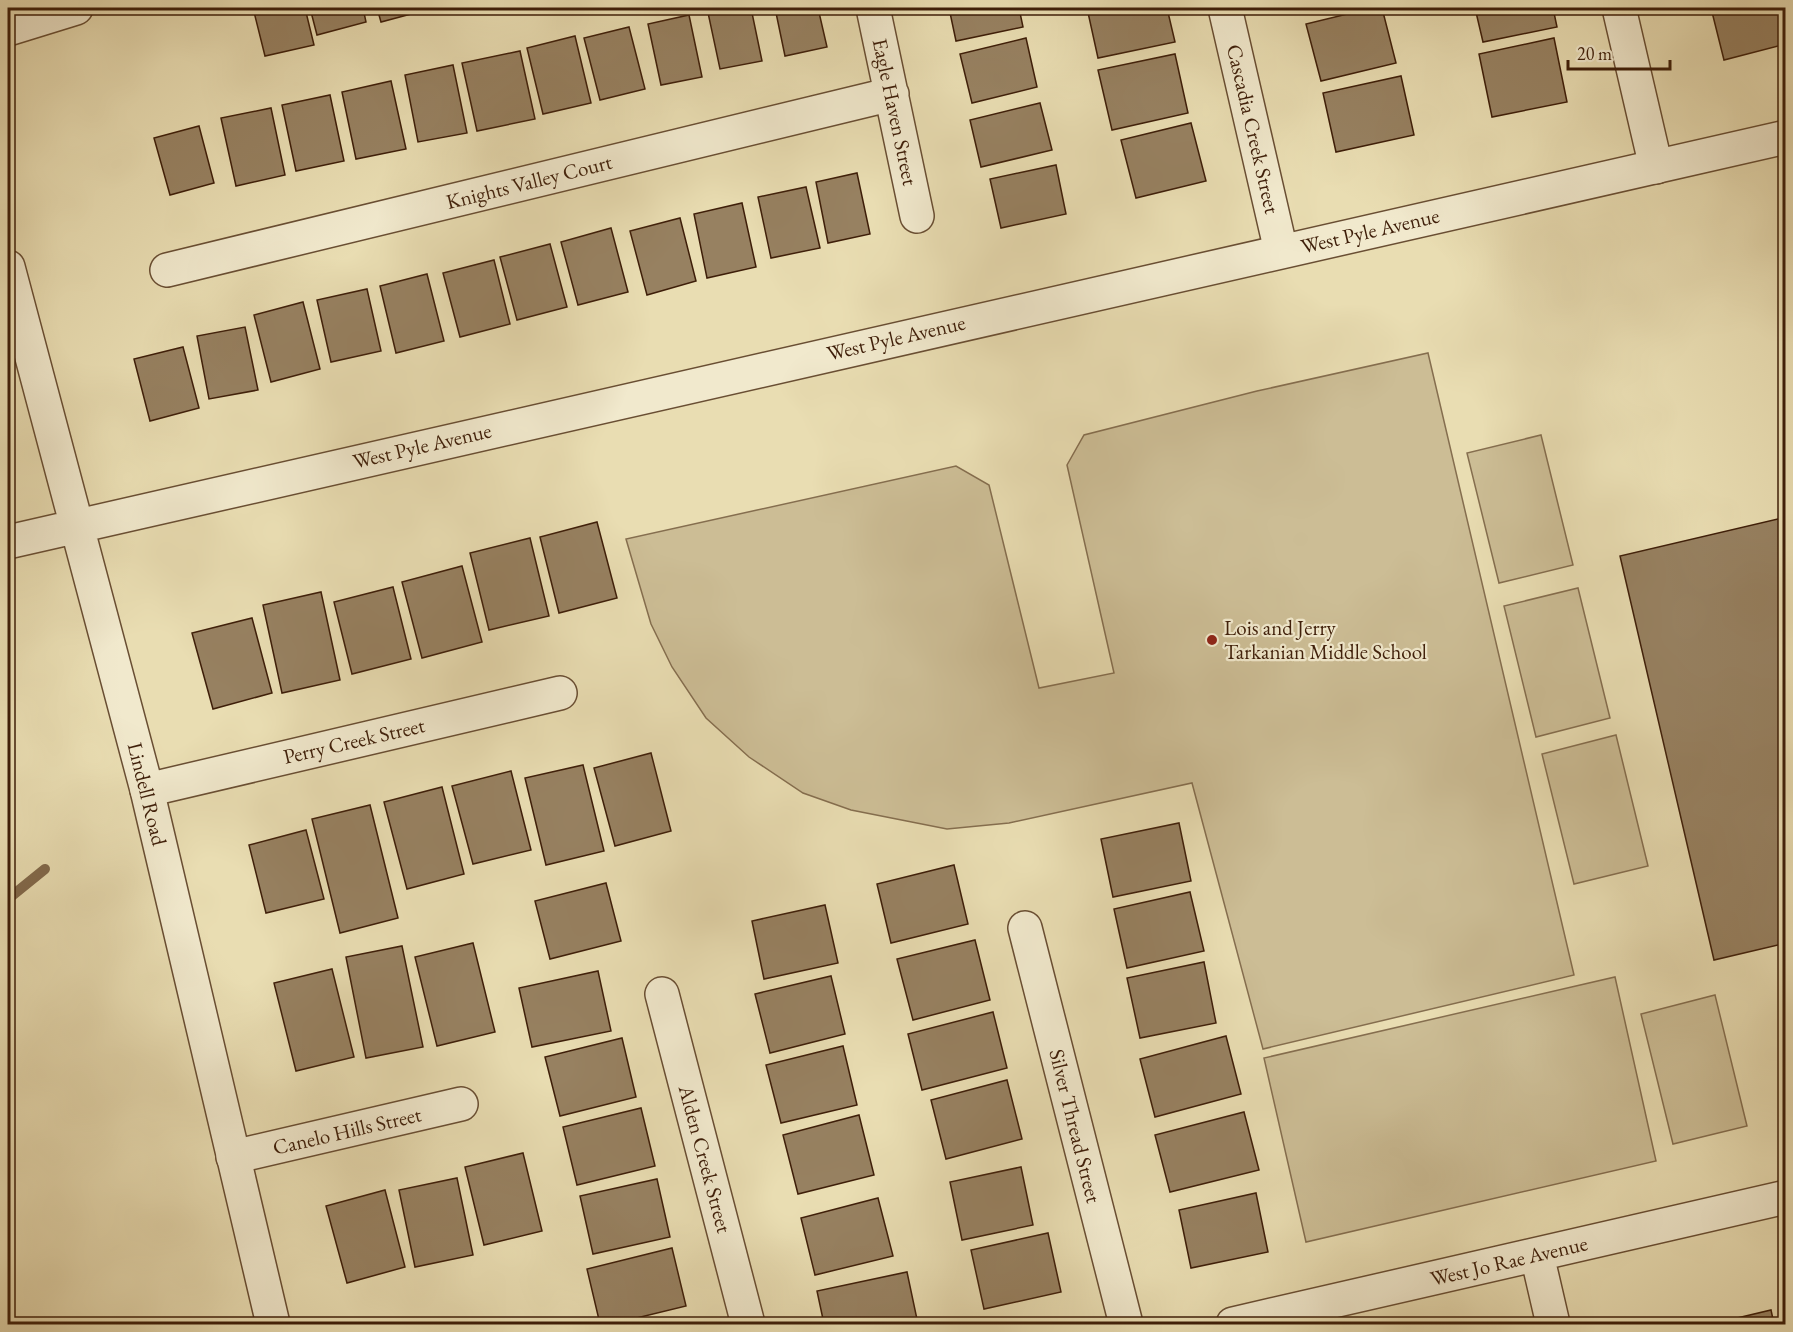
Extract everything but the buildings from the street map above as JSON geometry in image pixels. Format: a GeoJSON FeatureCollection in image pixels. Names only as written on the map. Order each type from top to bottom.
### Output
{"type":"FeatureCollection","features":[{"type":"Feature","properties":{"kind":"street"},"geometry":{"type":"LineString","coordinates":[[8,29],[76,8]]}},
{"type":"Feature","properties":{"kind":"street","name":"Eagle Haven Street"},"geometry":{"type":"LineString","coordinates":[[873,8],[917,216]]}},
{"type":"Feature","properties":{"kind":"street","name":"Cascadia Creek Street"},"geometry":{"type":"LineString","coordinates":[[1225,8],[1281,251]]}},
{"type":"Feature","properties":{"kind":"street"},"geometry":{"type":"LineString","coordinates":[[1619,8],[1656,167]]}},
{"type":"Feature","properties":{"kind":"street","name":"Knights Valley Court"},"geometry":{"type":"LineString","coordinates":[[167,270],[892,94]]}},
{"type":"Feature","properties":{"kind":"street","name":"West Pyle Avenue"},"geometry":{"type":"LineString","coordinates":[[8,542],[78,524],[1785,137]]}},
{"type":"Feature","properties":{"kind":"street","name":"Lindell Road"},"geometry":{"type":"LineString","coordinates":[[8,270],[78,524],[147,790],[273,1324]]}},
{"type":"Feature","properties":{"kind":"street","name":"Perry Creek Street"},"geometry":{"type":"LineString","coordinates":[[147,790],[560,693]]}},
{"type":"Feature","properties":{"kind":"street","name":"Silver Thread Street"},"geometry":{"type":"LineString","coordinates":[[1025,928],[1126,1324]]}},
{"type":"Feature","properties":{"kind":"street","name":"Alden Creek Street"},"geometry":{"type":"LineString","coordinates":[[662,994],[748,1324]]}},
{"type":"Feature","properties":{"kind":"street","name":"Canelo Hills Street"},"geometry":{"type":"LineString","coordinates":[[233,1157],[461,1104]]}},
{"type":"Feature","properties":{"kind":"street","name":"West Jo Rae Avenue"},"geometry":{"type":"LineString","coordinates":[[1233,1324],[1785,1197]]}},
{"type":"Feature","properties":{"kind":"street"},"geometry":{"type":"LineString","coordinates":[[1537,1255],[1553,1324]]}},
{"type":"Feature","properties":{"kind":"shaded area"},"geometry":{"type":"Polygon","coordinates":[[[1428,353],[1574,975],[1263,1049],[1192,783],[1009,823],[947,829],[851,810],[803,793],[749,757],[706,718],[672,667],[651,624],[626,539],[956,466],[989,485],[1039,688],[1114,673],[1067,465],[1084,435],[1257,391],[1428,353]]]}},
{"type":"Feature","properties":{"kind":"shaded area"},"geometry":{"type":"Polygon","coordinates":[[[1541,435],[1573,565],[1499,583],[1467,453],[1541,435]]]}},
{"type":"Feature","properties":{"kind":"shaded area"},"geometry":{"type":"Polygon","coordinates":[[[1578,588],[1610,718],[1536,737],[1504,606],[1578,588]]]}},
{"type":"Feature","properties":{"kind":"shaded area"},"geometry":{"type":"Polygon","coordinates":[[[1616,735],[1648,866],[1574,884],[1542,754],[1616,735]]]}},
{"type":"Feature","properties":{"kind":"shaded area"},"geometry":{"type":"Polygon","coordinates":[[[1615,977],[1656,1161],[1306,1242],[1264,1058],[1615,977]]]}},
{"type":"Feature","properties":{"kind":"shaded area"},"geometry":{"type":"Polygon","coordinates":[[[1715,995],[1747,1126],[1673,1144],[1641,1014],[1715,995]]]}},
{"type":"Feature","properties":{"kind":"waterway"},"geometry":{"type":"LineString","coordinates":[[8,899],[45,869]]}},
{"type":"Feature","properties":{"kind":"place","name":"Lois and Jerry Tarkanian Middle School"},"geometry":{"type":"Point","coordinates":[1212,640]}}]}
